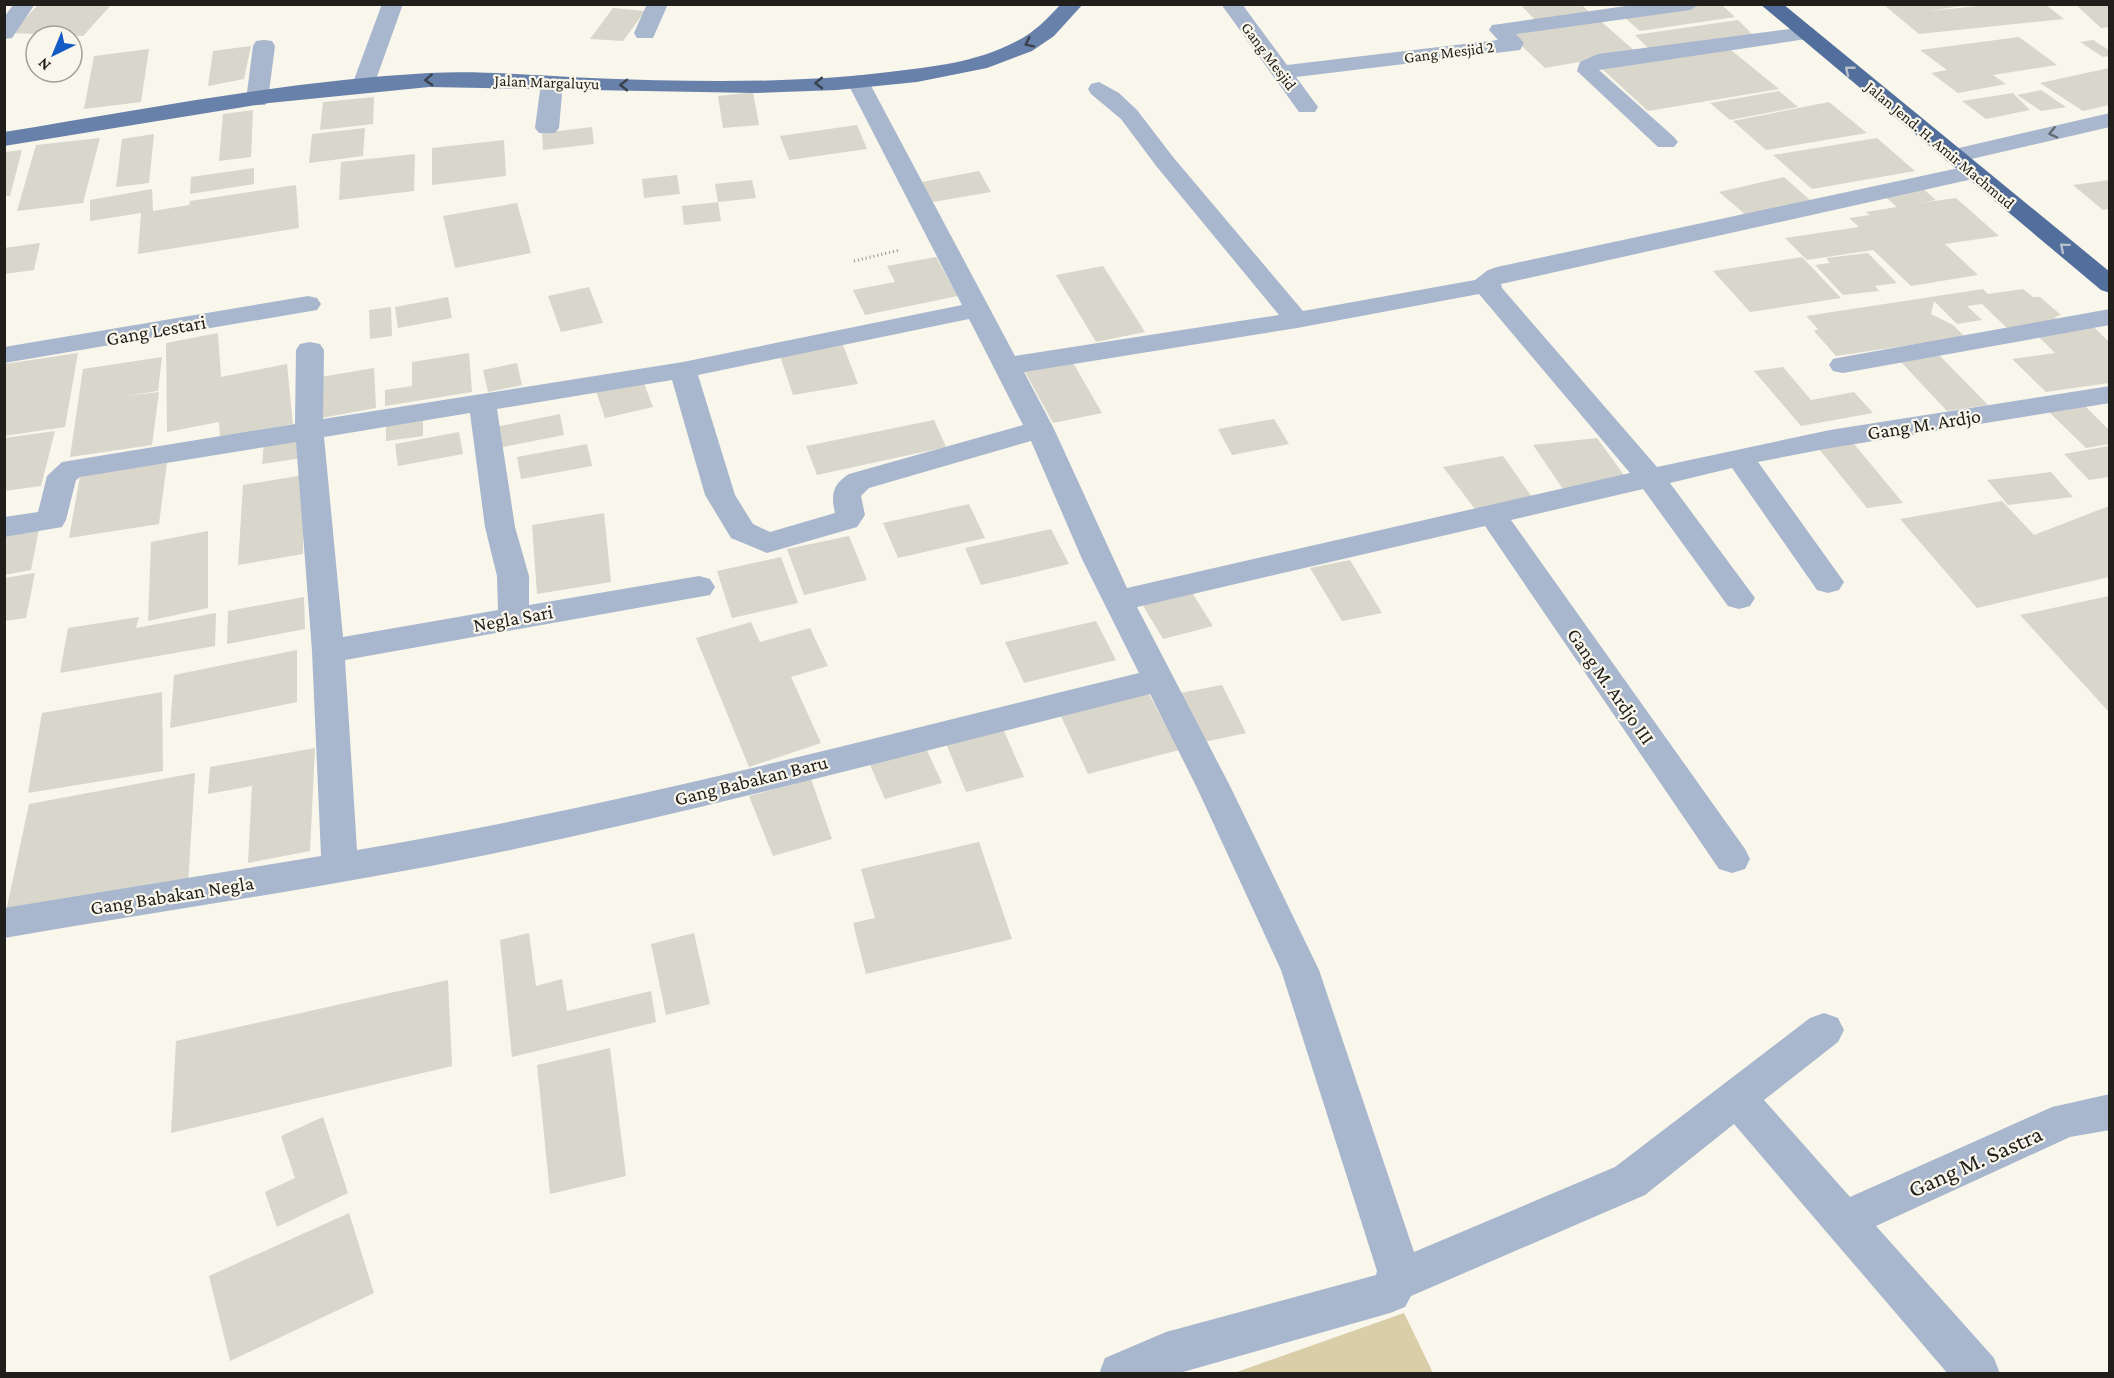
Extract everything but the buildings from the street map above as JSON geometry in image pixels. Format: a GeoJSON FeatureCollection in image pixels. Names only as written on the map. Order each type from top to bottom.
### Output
{"type":"FeatureCollection","features":[{"type":"Feature","properties":{"kind":"highway","name":"Jalan Jend. H. Amir Machmud"},"geometry":{"type":"LineString","coordinates":[[1770,4],[2109,285]]}},
{"type":"Feature","properties":{"kind":"main road","name":"Jalan Margaluyu"},"geometry":{"type":"LineString","coordinates":[[4,139],[363,85],[465,79],[722,86],[858,82],[943,71],[982,62],[1039,39],[1073,4]]}},
{"type":"Feature","properties":{"kind":"street"},"geometry":{"type":"LineString","coordinates":[[4,33],[25,4]]}},
{"type":"Feature","properties":{"kind":"street"},"geometry":{"type":"LineString","coordinates":[[363,85],[393,4]]}},
{"type":"Feature","properties":{"kind":"street"},"geometry":{"type":"LineString","coordinates":[[645,33],[658,4]]}},
{"type":"Feature","properties":{"kind":"street","name":"Gang Mesjid"},"geometry":{"type":"LineString","coordinates":[[1231,4],[1307,107]]}},
{"type":"Feature","properties":{"kind":"street","name":"Gang Mesjid 2"},"geometry":{"type":"LineString","coordinates":[[1282,72],[1512,45],[1500,30],[1690,4]]}},
{"type":"Feature","properties":{"kind":"street"},"geometry":{"type":"LineString","coordinates":[[1666,142],[1588,67],[1598,61],[1805,33]]}},
{"type":"Feature","properties":{"kind":"street"},"geometry":{"type":"LineString","coordinates":[[257,100],[264,46]]}},
{"type":"Feature","properties":{"kind":"street"},"geometry":{"type":"LineString","coordinates":[[858,82],[1040,429],[1118,601],[1214,788],[1300,970],[1399,1271],[1390,1292],[1166,1354],[1121,1374]]}},
{"type":"Feature","properties":{"kind":"street"},"geometry":{"type":"LineString","coordinates":[[547,129],[552,83]]}},
{"type":"Feature","properties":{"kind":"street"},"geometry":{"type":"LineString","coordinates":[[1099,88],[1121,104],[1136,120],[1162,159],[1297,320]]}},
{"type":"Feature","properties":{"kind":"street"},"geometry":{"type":"LineString","coordinates":[[1739,598],[1650,477],[1489,290],[1487,281],[1497,275],[1963,164],[2109,120]]}},
{"type":"Feature","properties":{"kind":"street"},"geometry":{"type":"LineString","coordinates":[[1007,366],[1297,320],[1488,285]]}},
{"type":"Feature","properties":{"kind":"street","name":"Gang Lestari"},"geometry":{"type":"LineString","coordinates":[[4,355],[308,304]]}},
{"type":"Feature","properties":{"kind":"street"},"geometry":{"type":"LineString","coordinates":[[4,527],[51,520],[62,477],[72,469],[683,370],[977,310]]}},
{"type":"Feature","properties":{"kind":"street"},"geometry":{"type":"LineString","coordinates":[[1843,365],[2109,317]]}},
{"type":"Feature","properties":{"kind":"street"},"geometry":{"type":"LineString","coordinates":[[310,350],[309,429],[328,651],[340,869]]}},
{"type":"Feature","properties":{"kind":"street"},"geometry":{"type":"LineString","coordinates":[[683,370],[720,495],[742,531],[767,543],[846,520],[850,514],[846,496],[849,488],[860,481],[1040,429]]}},
{"type":"Feature","properties":{"kind":"street","name":"Gang M. Ardjo"},"geometry":{"type":"LineString","coordinates":[[1118,601],[1739,457],[1842,437],[2109,394]]}},
{"type":"Feature","properties":{"kind":"street"},"geometry":{"type":"LineString","coordinates":[[482,401],[500,527],[513,576],[514,617]]}},
{"type":"Feature","properties":{"kind":"street"},"geometry":{"type":"LineString","coordinates":[[1739,457],[1828,582]]}},
{"type":"Feature","properties":{"kind":"street","name":"Gang M. Ardjo III"},"geometry":{"type":"LineString","coordinates":[[1491,513],[1732,859]]}},
{"type":"Feature","properties":{"kind":"street","name":"Negla Sari"},"geometry":{"type":"LineString","coordinates":[[328,651],[514,617],[699,588]]}},
{"type":"Feature","properties":{"kind":"street","name":"Gang Babakan Baru"},"geometry":{"type":"LineString","coordinates":[[340,869],[657,804],[1159,680]]}},
{"type":"Feature","properties":{"kind":"street","name":"Gang Babakan Negla"},"geometry":{"type":"LineString","coordinates":[[4,923],[340,869]]}},
{"type":"Feature","properties":{"kind":"street"},"geometry":{"type":"LineString","coordinates":[[1396,1281],[1630,1181],[1824,1030]]}},
{"type":"Feature","properties":{"kind":"street"},"geometry":{"type":"LineString","coordinates":[[1737,1098],[1978,1374]]}},
{"type":"Feature","properties":{"kind":"street","name":"Gang M. Sastra"},"geometry":{"type":"LineString","coordinates":[[1844,1220],[2067,1120],[2109,1112]]}},
{"type":"Feature","properties":{"kind":"shaded area"},"geometry":{"type":"Polygon","coordinates":[[[1404,1313],[1433,1373],[1234,1373],[1404,1313]]]}}]}
